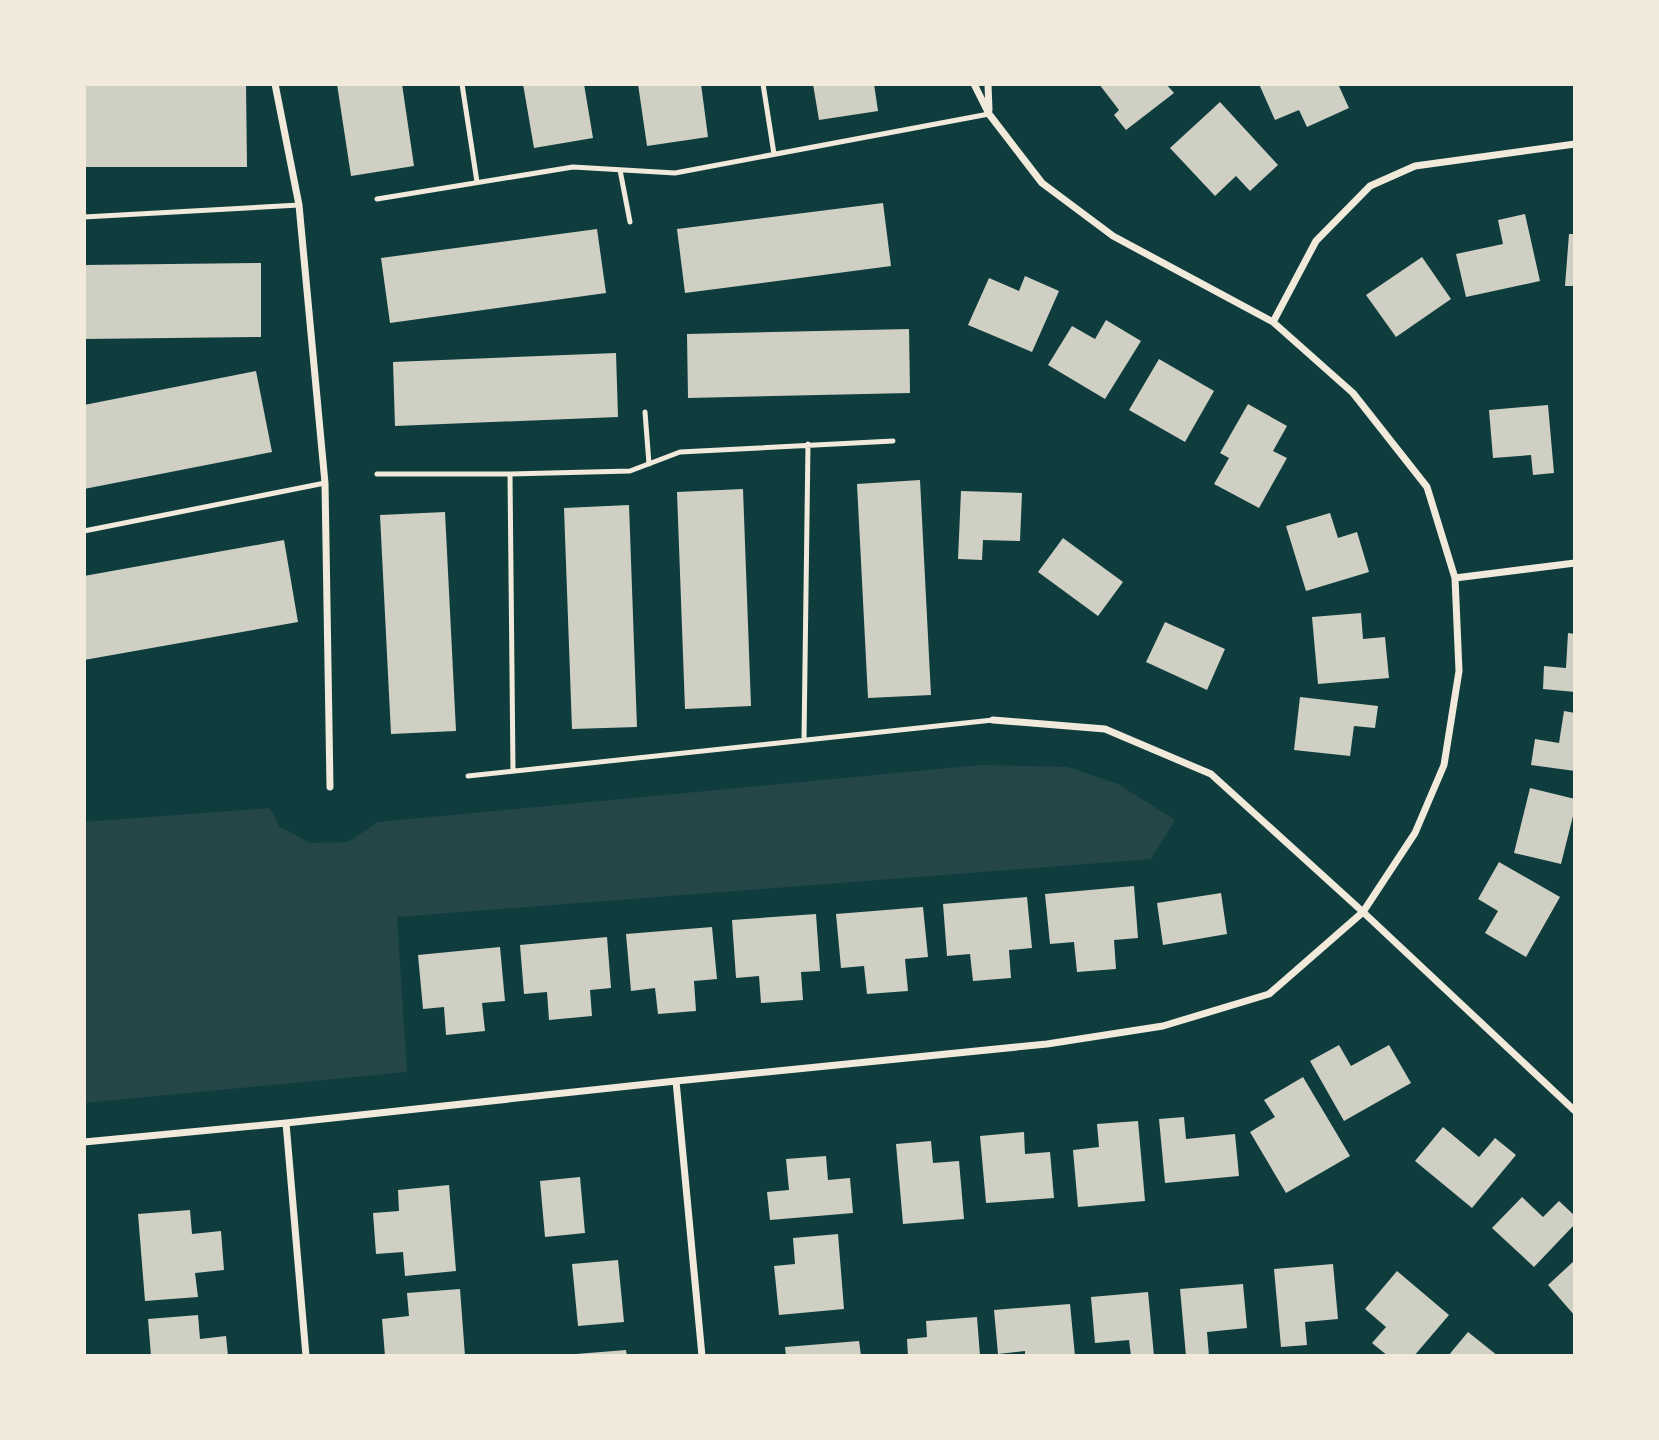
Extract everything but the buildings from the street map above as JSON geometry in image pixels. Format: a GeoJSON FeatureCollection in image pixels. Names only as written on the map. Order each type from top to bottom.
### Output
{"type":"FeatureCollection","features":[{"type":"Feature","properties":{"kind":"street"},"geometry":{"type":"LineString","coordinates":[[275,84],[299,205],[325,483],[330,787]]}},
{"type":"Feature","properties":{"kind":"street"},"geometry":{"type":"LineString","coordinates":[[84,1142],[1047,1044],[1163,1026],[1269,994],[1363,912],[1415,834],[1444,765],[1459,671],[1455,578],[1427,487],[1353,393],[1273,323],[1113,236],[1042,183],[989,114],[974,84]]}},
{"type":"Feature","properties":{"kind":"street"},"geometry":{"type":"LineString","coordinates":[[988,84],[989,114]]}},
{"type":"Feature","properties":{"kind":"street"},"geometry":{"type":"LineString","coordinates":[[1273,323],[1316,241],[1370,186],[1415,166],[1575,144]]}},
{"type":"Feature","properties":{"kind":"street"},"geometry":{"type":"LineString","coordinates":[[1455,578],[1575,564]]}},
{"type":"Feature","properties":{"kind":"street"},"geometry":{"type":"LineString","coordinates":[[993,720],[1105,729],[1211,774],[1575,1111]]}},
{"type":"Feature","properties":{"kind":"street"},"geometry":{"type":"LineString","coordinates":[[676,1081],[702,1356]]}},
{"type":"Feature","properties":{"kind":"street"},"geometry":{"type":"LineString","coordinates":[[286,1123],[306,1356]]}},
{"type":"Feature","properties":{"kind":"lane"},"geometry":{"type":"LineString","coordinates":[[462,84],[477,182]]}},
{"type":"Feature","properties":{"kind":"lane"},"geometry":{"type":"LineString","coordinates":[[763,84],[774,154]]}},
{"type":"Feature","properties":{"kind":"lane"},"geometry":{"type":"LineString","coordinates":[[377,199],[573,167],[675,173],[989,114]]}},
{"type":"Feature","properties":{"kind":"lane"},"geometry":{"type":"LineString","coordinates":[[620,170],[629,222]]}},
{"type":"Feature","properties":{"kind":"lane"},"geometry":{"type":"LineString","coordinates":[[84,217],[299,205]]}},
{"type":"Feature","properties":{"kind":"lane"},"geometry":{"type":"LineString","coordinates":[[645,412],[649,464]]}},
{"type":"Feature","properties":{"kind":"lane"},"geometry":{"type":"LineString","coordinates":[[377,474],[631,471],[680,452],[893,441]]}},
{"type":"Feature","properties":{"kind":"lane"},"geometry":{"type":"LineString","coordinates":[[804,740],[808,444]]}},
{"type":"Feature","properties":{"kind":"lane"},"geometry":{"type":"LineString","coordinates":[[510,474],[513,771]]}},
{"type":"Feature","properties":{"kind":"lane"},"geometry":{"type":"LineString","coordinates":[[84,531],[325,483]]}},
{"type":"Feature","properties":{"kind":"lane"},"geometry":{"type":"LineString","coordinates":[[468,776],[993,720]]}},
{"type":"Feature","properties":{"kind":"shaded area"},"geometry":{"type":"Polygon","coordinates":[[[980,765],[1068,767],[1118,784],[1175,820],[1151,859],[397,917],[407,1072],[84,1103],[84,822],[270,808],[279,826],[310,843],[348,842],[378,822],[980,765]]]}}]}
